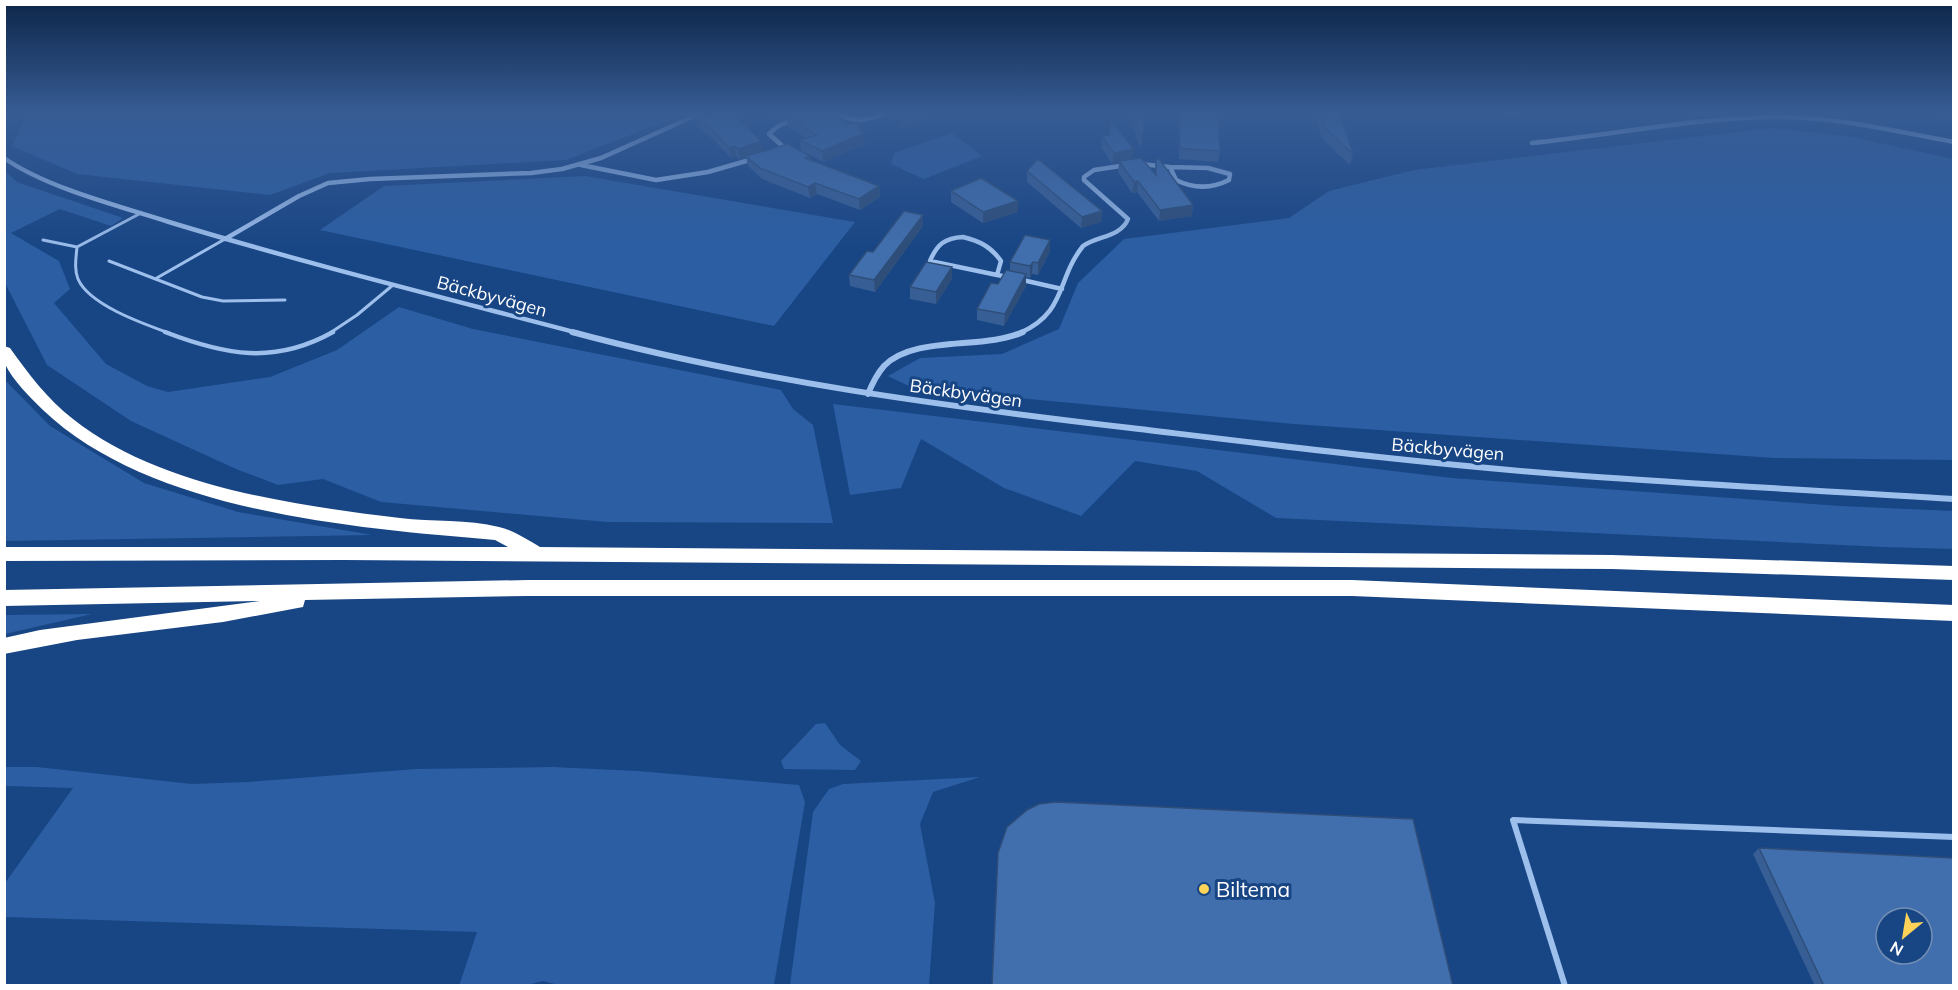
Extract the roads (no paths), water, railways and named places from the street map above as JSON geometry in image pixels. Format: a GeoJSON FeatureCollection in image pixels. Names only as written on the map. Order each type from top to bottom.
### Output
{"type":"FeatureCollection","features":[{"type":"Feature","properties":{"kind":"highway"},"geometry":{"type":"LineString","coordinates":[[4,351],[32,390],[67,423],[112,452],[184,483],[288,509],[402,525],[498,533],[535,554]]}},
{"type":"Feature","properties":{"kind":"highway"},"geometry":{"type":"LineString","coordinates":[[4,554],[535,554],[1612,562],[1953,573]]}},
{"type":"Feature","properties":{"kind":"highway"},"geometry":{"type":"LineString","coordinates":[[4,598],[528,588],[1352,588],[1953,614]]}},
{"type":"Feature","properties":{"kind":"highway"},"geometry":{"type":"LineString","coordinates":[[4,646],[111,626],[250,611],[343,592]]}},
{"type":"Feature","properties":{"kind":"street","name":"Bäckbyvägen"},"geometry":{"type":"LineString","coordinates":[[6,159],[17,167],[56,184],[225,239],[628,347],[799,382],[960,408],[1353,455],[1595,477],[1953,499]]}},
{"type":"Feature","properties":{"kind":"street"},"geometry":{"type":"LineString","coordinates":[[225,239],[299,196],[328,183],[370,178],[531,173],[581,165],[594,159]]}},
{"type":"Feature","properties":{"kind":"street"},"geometry":{"type":"LineString","coordinates":[[581,165],[640,178],[666,180],[708,172],[752,159]]}},
{"type":"Feature","properties":{"kind":"street"},"geometry":{"type":"LineString","coordinates":[[868,394],[875,377],[888,362],[911,351],[990,342],[1034,327],[1050,313],[1080,249],[1093,239],[1123,229],[1127,225],[1128,219],[1121,211],[1093,190],[1084,180],[1088,172],[1139,164],[1221,170],[1230,174],[1229,180],[1209,186],[1191,187],[1176,180],[1170,167]]}},
{"type":"Feature","properties":{"kind":"street"},"geometry":{"type":"LineString","coordinates":[[997,275],[1001,261],[998,255],[970,239],[953,237],[946,239],[931,255],[930,261],[939,264],[1062,289]]}},
{"type":"Feature","properties":{"kind":"lane"},"geometry":{"type":"LineString","coordinates":[[43,240],[76,247],[141,213]]}},
{"type":"Feature","properties":{"kind":"lane"},"geometry":{"type":"LineString","coordinates":[[155,279],[225,239]]}},
{"type":"Feature","properties":{"kind":"lane"},"geometry":{"type":"LineString","coordinates":[[76,247],[74,268],[83,288],[106,306],[192,341],[238,354],[290,350],[323,337],[347,322],[393,285]]}},
{"type":"Feature","properties":{"kind":"lane"},"geometry":{"type":"LineString","coordinates":[[110,261],[202,297],[223,301],[285,300]]}},
{"type":"Feature","properties":{"kind":"lane"},"geometry":{"type":"LineString","coordinates":[[1565,986],[1513,820],[1953,837]]}},
{"type":"Feature","properties":{"kind":"place","name":"Biltema"},"geometry":{"type":"Point","coordinates":[1204,889]}}]}
